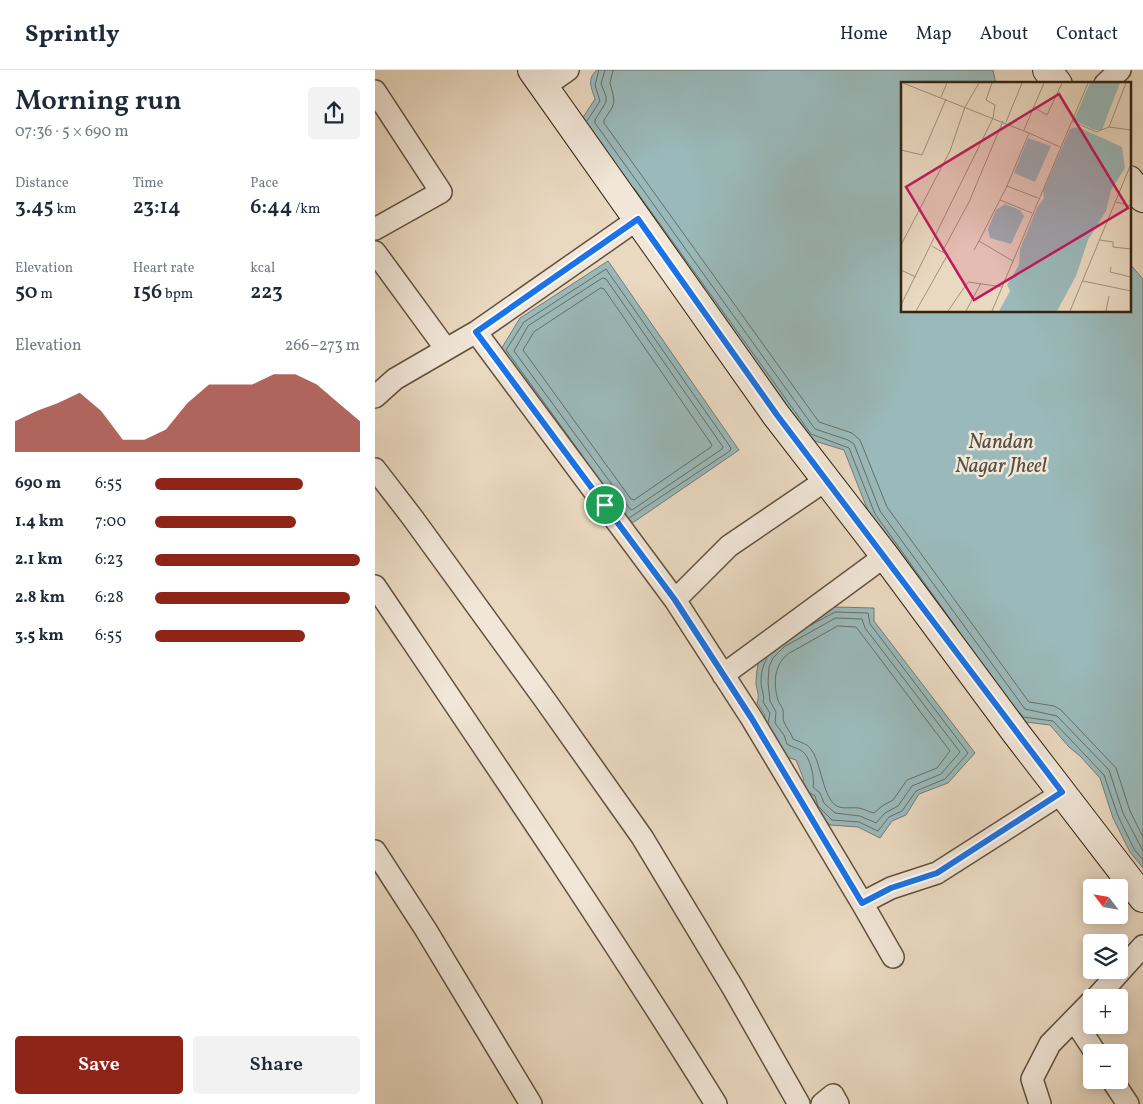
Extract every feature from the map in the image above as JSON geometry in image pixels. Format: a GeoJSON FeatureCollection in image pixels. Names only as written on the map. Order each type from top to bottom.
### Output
{"type":"FeatureCollection","features":[{"type":"Feature","properties":{"kind":"street"},"geometry":{"type":"LineString","coordinates":[[568,70],[538,79],[777,415],[885,556],[1015,733],[1143,898]]}},
{"type":"Feature","properties":{"kind":"street"},"geometry":{"type":"LineString","coordinates":[[1047,70],[1056,82]]}},
{"type":"Feature","properties":{"kind":"street"},"geometry":{"type":"LineString","coordinates":[[1107,82],[1120,70]]}},
{"type":"Feature","properties":{"kind":"street"},"geometry":{"type":"LineString","coordinates":[[375,90],[441,192],[375,229]]}},
{"type":"Feature","properties":{"kind":"street"},"geometry":{"type":"LineString","coordinates":[[1131,183],[1143,198]]}},
{"type":"Feature","properties":{"kind":"street"},"geometry":{"type":"LineString","coordinates":[[375,397],[395,379],[476,332],[638,219]]}},
{"type":"Feature","properties":{"kind":"street"},"geometry":{"type":"LineString","coordinates":[[375,252],[446,349]]}},
{"type":"Feature","properties":{"kind":"street"},"geometry":{"type":"LineString","coordinates":[[476,332],[675,600],[723,675],[893,957]]}},
{"type":"Feature","properties":{"kind":"street"},"geometry":{"type":"LineString","coordinates":[[375,470],[412,517],[539,692],[641,837],[733,988],[799,1104]]}},
{"type":"Feature","properties":{"kind":"street"},"geometry":{"type":"LineString","coordinates":[[675,600],[729,546],[826,480]]}},
{"type":"Feature","properties":{"kind":"street"},"geometry":{"type":"LineString","coordinates":[[723,675],[885,556]]}},
{"type":"Feature","properties":{"kind":"street"},"geometry":{"type":"LineString","coordinates":[[375,586],[660,1014],[716,1104]]}},
{"type":"Feature","properties":{"kind":"street"},"geometry":{"type":"LineString","coordinates":[[862,903],[891,888],[937,873],[1062,792]]}},
{"type":"Feature","properties":{"kind":"street"},"geometry":{"type":"LineString","coordinates":[[375,851],[426,930],[531,1104]]}},
{"type":"Feature","properties":{"kind":"street"},"geometry":{"type":"LineString","coordinates":[[1104,989],[1143,946]]}},
{"type":"Feature","properties":{"kind":"street"},"geometry":{"type":"LineString","coordinates":[[1040,1104],[1032,1079],[1050,1044],[1083,1010]]}},
{"type":"Feature","properties":{"kind":"street"},"geometry":{"type":"LineString","coordinates":[[1074,1020],[1090,1044]]}},
{"type":"Feature","properties":{"kind":"street"},"geometry":{"type":"LineString","coordinates":[[1119,1089],[1128,1104]]}},
{"type":"Feature","properties":{"kind":"street"},"geometry":{"type":"LineString","coordinates":[[822,1104],[833,1095],[838,1104]]}},
{"type":"Feature","properties":{"kind":"water","name":"Nandan Nagar Jheel"},"geometry":{"type":"Polygon","coordinates":[[[597,70],[993,70],[996,82],[901,82],[901,312],[1131,312],[1131,265],[1143,279],[1143,868],[1130,852],[1113,818],[1100,778],[1050,725],[1021,723],[870,516],[844,450],[808,439],[580,122],[595,99],[591,88],[591,80],[597,70]]]}},
{"type":"Feature","properties":{"kind":"water"},"geometry":{"type":"Polygon","coordinates":[[[608,261],[739,450],[628,526],[500,351],[520,318],[608,261]]]}},
{"type":"Feature","properties":{"kind":"water"},"geometry":{"type":"Polygon","coordinates":[[[834,607],[874,608],[874,621],[975,753],[948,783],[919,794],[906,815],[892,821],[880,838],[858,827],[830,825],[814,809],[796,786],[804,780],[796,760],[777,754],[763,726],[765,715],[757,703],[758,664],[770,645],[790,630],[834,607]]]}},
{"type":"Feature","properties":{"kind":"route"},"geometry":{"type":"LineString","coordinates":[[638,219],[777,415],[885,556],[1015,733],[1062,792],[937,873],[891,888],[862,903],[752,719],[675,600],[605,505],[476,332],[638,219]]}}]}
